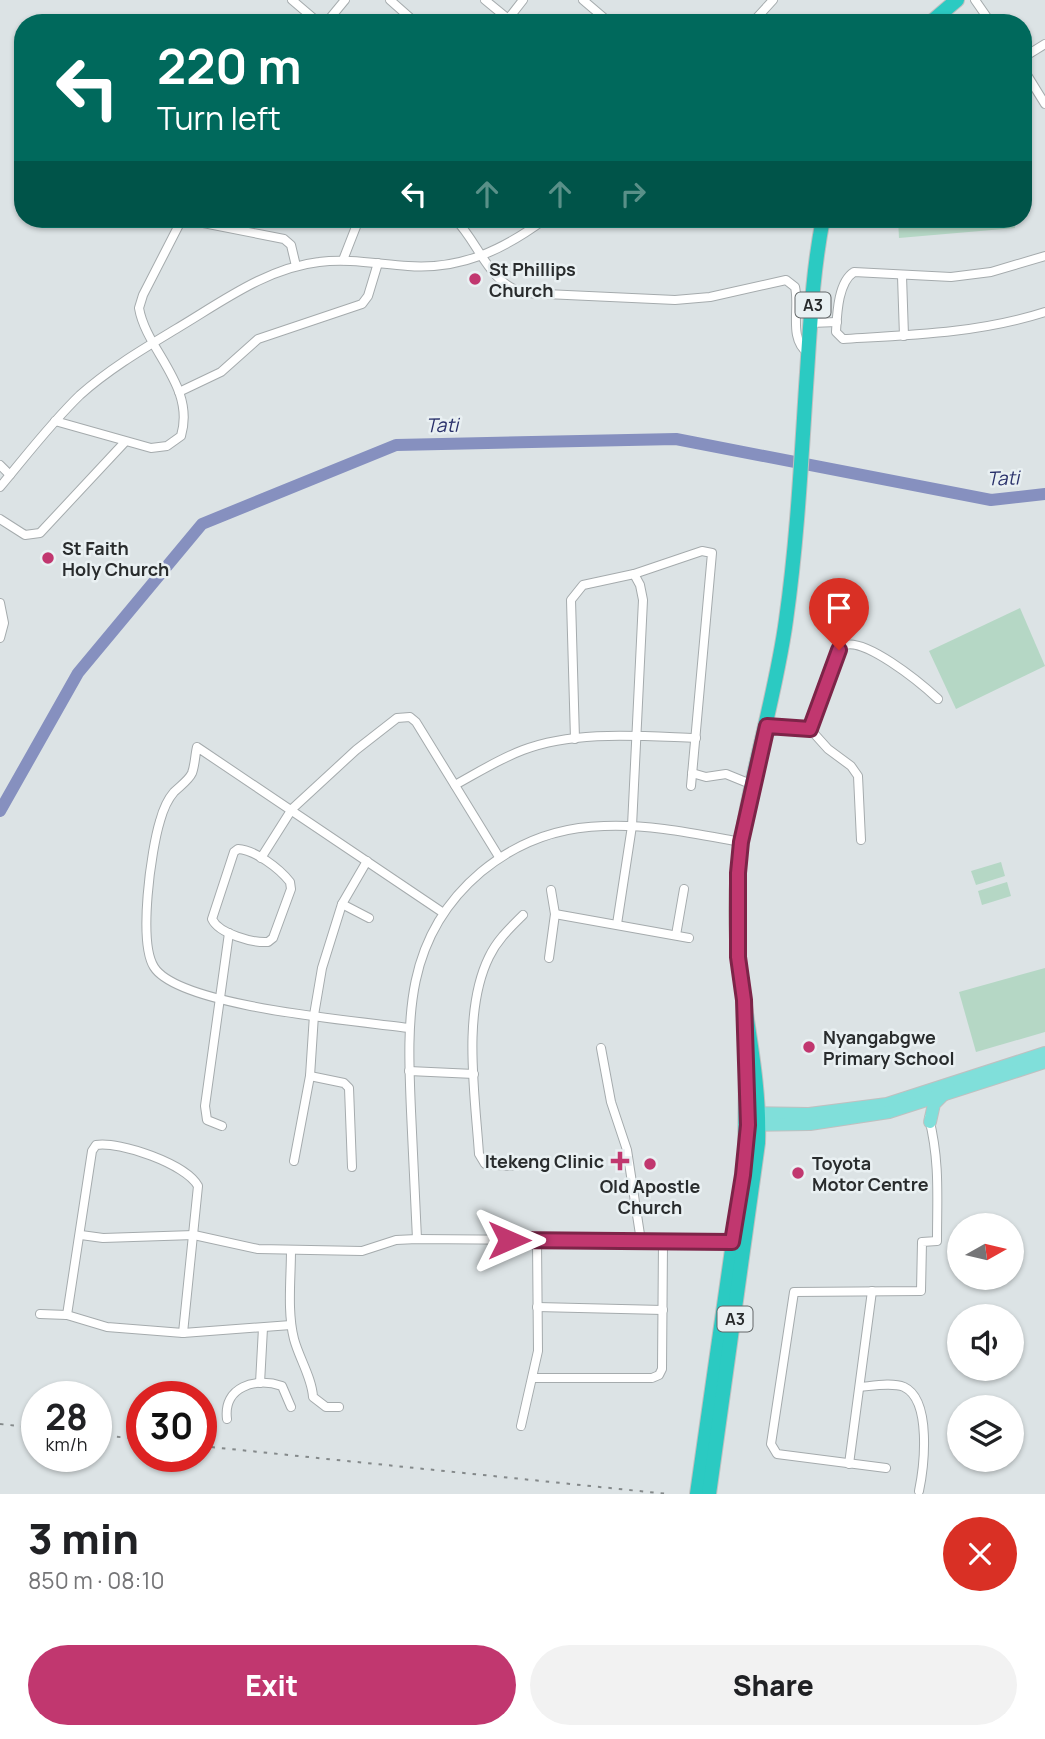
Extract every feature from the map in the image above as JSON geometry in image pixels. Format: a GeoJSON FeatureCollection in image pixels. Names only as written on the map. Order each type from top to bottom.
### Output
{"type":"FeatureCollection","features":[{"type":"Feature","properties":{"kind":"highway"},"geometry":{"type":"LineString","coordinates":[[940,14],[957,0]]}},
{"type":"Feature","properties":{"kind":"highway","name":"A3"},"geometry":{"type":"LineString","coordinates":[[709,1494],[718,1395],[754,1119],[754,1053],[738,957],[736,912],[741,842],[767,726],[786,618],[808,353],[823,228]]}},
{"type":"Feature","properties":{"kind":"highway","name":"A3"},"geometry":{"type":"LineString","coordinates":[[697,1494],[718,1395]]}},
{"type":"Feature","properties":{"kind":"main road"},"geometry":{"type":"LineString","coordinates":[[754,1119],[852,1110],[924,1096],[1045,1053]]}},
{"type":"Feature","properties":{"kind":"main road"},"geometry":{"type":"LineString","coordinates":[[754,1119],[853,1119],[906,1106],[924,1096],[944,1095],[1045,1062]]}},
{"type":"Feature","properties":{"kind":"main road"},"geometry":{"type":"LineString","coordinates":[[930,1122],[934,1104],[944,1095]]}},
{"type":"Feature","properties":{"kind":"main road"},"geometry":{"type":"LineString","coordinates":[[906,1106],[920,1109],[930,1122]]}},
{"type":"Feature","properties":{"kind":"street"},"geometry":{"type":"LineString","coordinates":[[292,0],[308,14]]}},
{"type":"Feature","properties":{"kind":"street"},"geometry":{"type":"LineString","coordinates":[[333,14],[345,0]]}},
{"type":"Feature","properties":{"kind":"street"},"geometry":{"type":"LineString","coordinates":[[390,0],[406,14]]}},
{"type":"Feature","properties":{"kind":"street"},"geometry":{"type":"LineString","coordinates":[[485,0],[501,14]]}},
{"type":"Feature","properties":{"kind":"street"},"geometry":{"type":"LineString","coordinates":[[583,0],[599,14]]}},
{"type":"Feature","properties":{"kind":"street"},"geometry":{"type":"LineString","coordinates":[[760,14],[773,0]]}},
{"type":"Feature","properties":{"kind":"street"},"geometry":{"type":"LineString","coordinates":[[1032,83],[1045,104]]}},
{"type":"Feature","properties":{"kind":"street"},"geometry":{"type":"LineString","coordinates":[[55,421],[124,443],[160,448],[175,442],[183,430],[179,392],[141,314],[140,302],[177,228]]}},
{"type":"Feature","properties":{"kind":"street"},"geometry":{"type":"LineString","coordinates":[[228,228],[284,239],[291,245],[296,266]]}},
{"type":"Feature","properties":{"kind":"street"},"geometry":{"type":"LineString","coordinates":[[343,260],[355,228]]}},
{"type":"Feature","properties":{"kind":"street"},"geometry":{"type":"LineString","coordinates":[[462,228],[504,286],[535,295],[693,299],[786,280],[792,283],[797,294],[798,344],[808,353]]}},
{"type":"Feature","properties":{"kind":"street"},"geometry":{"type":"LineString","coordinates":[[0,487],[55,421],[93,384],[155,342],[252,284],[296,266],[343,260],[426,267],[447,265],[483,257],[532,228]]}},
{"type":"Feature","properties":{"kind":"street"},"geometry":{"type":"LineString","coordinates":[[1045,256],[991,272],[951,277],[902,276],[861,271],[850,274],[842,291],[837,336],[843,339],[904,336],[1001,326],[1045,312]]}},
{"type":"Feature","properties":{"kind":"street"},"geometry":{"type":"LineString","coordinates":[[179,392],[221,372],[258,339],[362,304],[368,296],[378,263]]}},
{"type":"Feature","properties":{"kind":"street"},"geometry":{"type":"LineString","coordinates":[[902,276],[904,336]]}},
{"type":"Feature","properties":{"kind":"street"},"geometry":{"type":"LineString","coordinates":[[811,323],[837,322]]}},
{"type":"Feature","properties":{"kind":"street"},"geometry":{"type":"LineString","coordinates":[[0,519],[25,535],[40,533],[124,443]]}},
{"type":"Feature","properties":{"kind":"street"},"geometry":{"type":"LineString","coordinates":[[0,465],[10,475]]}},
{"type":"Feature","properties":{"kind":"street"},"geometry":{"type":"LineString","coordinates":[[575,739],[570,600],[583,585],[634,574],[702,551],[712,553],[691,786]]}},
{"type":"Feature","properties":{"kind":"street"},"geometry":{"type":"LineString","coordinates":[[617,923],[632,826],[643,600],[634,574]]}},
{"type":"Feature","properties":{"kind":"street"},"geometry":{"type":"LineString","coordinates":[[0,603],[4,623],[0,638]]}},
{"type":"Feature","properties":{"kind":"street"},"geometry":{"type":"LineString","coordinates":[[810,729],[832,662],[839,650],[850,643],[860,644],[909,675],[938,699]]}},
{"type":"Feature","properties":{"kind":"street"},"geometry":{"type":"LineString","coordinates":[[261,858],[292,809],[355,750],[403,717],[410,717],[416,722],[499,857]]}},
{"type":"Feature","properties":{"kind":"street"},"geometry":{"type":"LineString","coordinates":[[767,726],[810,729],[828,749],[850,766],[858,776],[861,840]]}},
{"type":"Feature","properties":{"kind":"street"},"geometry":{"type":"LineString","coordinates":[[455,785],[523,750],[575,739],[636,736],[696,738]]}},
{"type":"Feature","properties":{"kind":"street"},"geometry":{"type":"LineString","coordinates":[[409,1028],[220,1000],[178,987],[163,978],[155,970],[148,953],[146,918],[152,863],[164,809],[171,796],[192,773],[197,747],[442,912]]}},
{"type":"Feature","properties":{"kind":"street"},"geometry":{"type":"LineString","coordinates":[[692,773],[706,777],[726,774],[753,785]]}},
{"type":"Feature","properties":{"kind":"street"},"geometry":{"type":"LineString","coordinates":[[416,1239],[409,1028],[417,970],[442,912],[474,878],[499,857],[538,837],[555,833],[589,827],[632,826],[741,842]]}},
{"type":"Feature","properties":{"kind":"street"},"geometry":{"type":"LineString","coordinates":[[244,849],[286,877],[291,889],[273,937],[268,942],[262,943],[229,933],[214,925],[212,919],[234,852],[244,849]]}},
{"type":"Feature","properties":{"kind":"street"},"geometry":{"type":"LineString","coordinates":[[294,1161],[310,1076],[314,1015],[322,968],[342,904],[367,861]]}},
{"type":"Feature","properties":{"kind":"street"},"geometry":{"type":"LineString","coordinates":[[676,935],[684,889]]}},
{"type":"Feature","properties":{"kind":"street"},"geometry":{"type":"LineString","coordinates":[[549,958],[555,914],[551,890]]}},
{"type":"Feature","properties":{"kind":"street"},"geometry":{"type":"LineString","coordinates":[[342,904],[369,918]]}},
{"type":"Feature","properties":{"kind":"street"},"geometry":{"type":"LineString","coordinates":[[555,914],[689,938]]}},
{"type":"Feature","properties":{"kind":"street"},"geometry":{"type":"LineString","coordinates":[[511,1166],[485,1164],[481,1161],[474,1074],[474,1022],[481,977],[495,946],[523,915]]}},
{"type":"Feature","properties":{"kind":"street"},"geometry":{"type":"LineString","coordinates":[[222,1126],[208,1120],[205,1114],[229,933]]}},
{"type":"Feature","properties":{"kind":"street"},"geometry":{"type":"LineString","coordinates":[[601,1048],[611,1102],[627,1150],[642,1241]]}},
{"type":"Feature","properties":{"kind":"street"},"geometry":{"type":"LineString","coordinates":[[409,1071],[474,1074]]}},
{"type":"Feature","properties":{"kind":"street"},"geometry":{"type":"LineString","coordinates":[[310,1076],[344,1083],[349,1088],[352,1167]]}},
{"type":"Feature","properties":{"kind":"street"},"geometry":{"type":"LineString","coordinates":[[886,1468],[777,1454],[771,1444],[794,1292],[920,1291],[922,1242],[937,1241],[937,1145],[924,1096]]}},
{"type":"Feature","properties":{"kind":"street"},"geometry":{"type":"LineString","coordinates":[[68,1315],[92,1151],[96,1145],[104,1144],[149,1155],[196,1182],[199,1191],[183,1333]]}},
{"type":"Feature","properties":{"kind":"street"},"geometry":{"type":"LineString","coordinates":[[81,1235],[103,1238],[194,1236],[258,1249],[362,1251],[396,1240],[416,1239],[739,1242]]}},
{"type":"Feature","properties":{"kind":"street"},"geometry":{"type":"LineString","coordinates":[[521,1426],[538,1351],[537,1241]]}},
{"type":"Feature","properties":{"kind":"street"},"geometry":{"type":"LineString","coordinates":[[534,1378],[652,1378],[659,1375],[662,1369],[663,1241]]}},
{"type":"Feature","properties":{"kind":"street"},"geometry":{"type":"LineString","coordinates":[[291,1250],[291,1325],[313,1397],[326,1407],[339,1407]]}},
{"type":"Feature","properties":{"kind":"street"},"geometry":{"type":"LineString","coordinates":[[849,1464],[872,1291]]}},
{"type":"Feature","properties":{"kind":"street"},"geometry":{"type":"LineString","coordinates":[[537,1307],[663,1310]]}},
{"type":"Feature","properties":{"kind":"street"},"geometry":{"type":"LineString","coordinates":[[40,1314],[68,1315],[107,1327],[183,1333],[291,1325]]}},
{"type":"Feature","properties":{"kind":"street"},"geometry":{"type":"LineString","coordinates":[[260,1383],[263,1328]]}},
{"type":"Feature","properties":{"kind":"street"},"geometry":{"type":"LineString","coordinates":[[227,1419],[226,1409],[232,1394],[240,1387],[260,1383],[282,1386],[291,1407]]}},
{"type":"Feature","properties":{"kind":"street"},"geometry":{"type":"LineString","coordinates":[[860,1387],[900,1386],[915,1398],[924,1437],[923,1473],[919,1491]]}},
{"type":"Feature","properties":{"kind":"green space"},"geometry":{"type":"Polygon","coordinates":[[[898,228],[1015,228],[899,238],[898,228]]]}},
{"type":"Feature","properties":{"kind":"green space"},"geometry":{"type":"Polygon","coordinates":[[[1020,608],[1045,666],[956,709],[929,651],[1020,608]]]}},
{"type":"Feature","properties":{"kind":"green space"},"geometry":{"type":"Polygon","coordinates":[[[1001,862],[1005,876],[976,885],[971,871],[1001,862]]]}},
{"type":"Feature","properties":{"kind":"green space"},"geometry":{"type":"Polygon","coordinates":[[[1007,882],[1011,896],[982,905],[978,891],[1007,882]]]}},
{"type":"Feature","properties":{"kind":"green space"},"geometry":{"type":"Polygon","coordinates":[[[1045,968],[1045,1032],[976,1052],[959,992],[1045,968]]]}},
{"type":"Feature","properties":{"kind":"waterway","name":"Tati"},"geometry":{"type":"LineString","coordinates":[[0,811],[78,673],[202,524],[396,445],[676,439],[991,500],[1045,494]]}},
{"type":"Feature","properties":{"kind":"railway"},"geometry":{"type":"LineString","coordinates":[[0,1424],[21,1426]]}},
{"type":"Feature","properties":{"kind":"railway"},"geometry":{"type":"LineString","coordinates":[[112,1436],[126,1438]]}},
{"type":"Feature","properties":{"kind":"railway"},"geometry":{"type":"LineString","coordinates":[[217,1448],[668,1494]]}},
{"type":"Feature","properties":{"kind":"place","name":"St Phillips Church"},"geometry":{"type":"Point","coordinates":[475,279]}},
{"type":"Feature","properties":{"kind":"place","name":"St Faith Holy Church"},"geometry":{"type":"Point","coordinates":[48,558]}},
{"type":"Feature","properties":{"kind":"place","name":"Nyangabgwe Primary School"},"geometry":{"type":"Point","coordinates":[809,1047]}},
{"type":"Feature","properties":{"kind":"place","name":"Itekeng Clinic"},"geometry":{"type":"Point","coordinates":[620,1161]}},
{"type":"Feature","properties":{"kind":"place","name":"Old Apostle Church"},"geometry":{"type":"Point","coordinates":[650,1164]}},
{"type":"Feature","properties":{"kind":"place","name":"Toyota Motor Centre"},"geometry":{"type":"Point","coordinates":[798,1173]}},
{"type":"Feature","properties":{"kind":"route"},"geometry":{"type":"LineString","coordinates":[[509,1240],[732,1242],[748,1125],[744,1000],[736,912],[741,842],[767,726],[810,729],[832,662],[839,650]]}}]}
